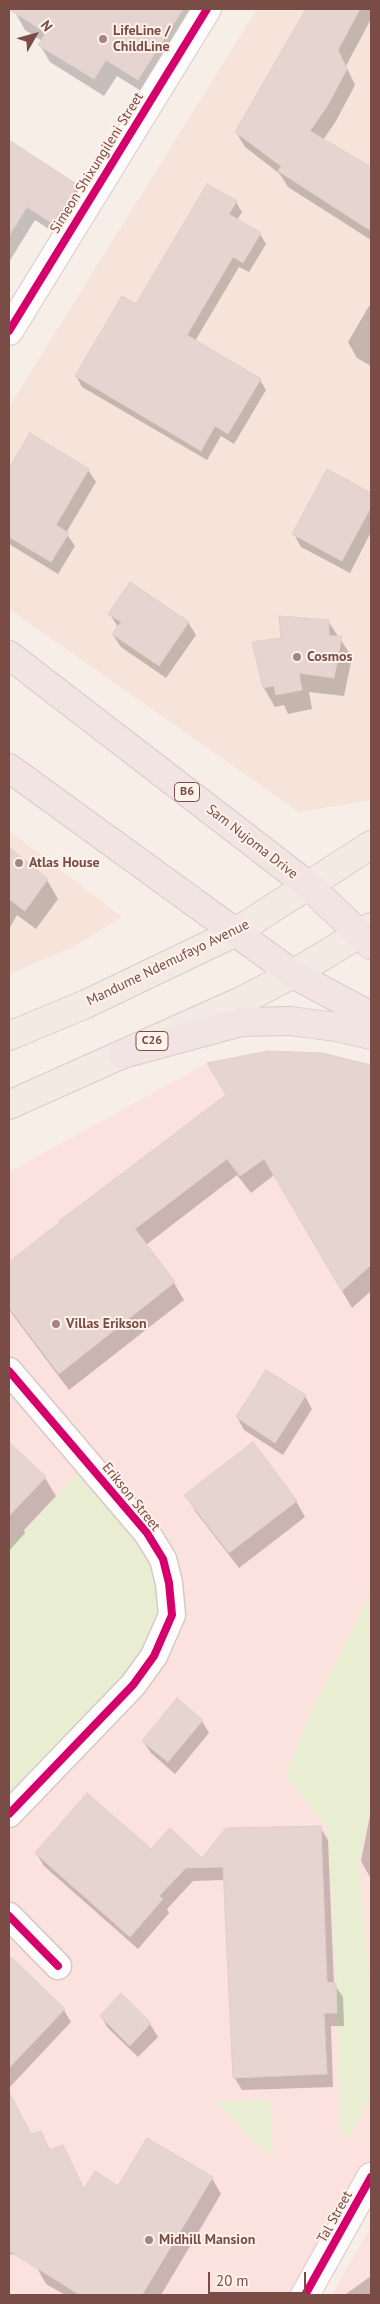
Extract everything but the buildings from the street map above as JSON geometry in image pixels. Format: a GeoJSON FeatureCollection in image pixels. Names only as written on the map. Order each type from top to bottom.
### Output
{"type":"FeatureCollection","features":[{"type":"Feature","properties":{"kind":"highway","name":"Sam Nujoma Drive"},"geometry":{"type":"LineString","coordinates":[[9,655],[309,886],[368,935]]}},
{"type":"Feature","properties":{"kind":"highway"},"geometry":{"type":"LineString","coordinates":[[9,768],[293,974],[371,1016]]}},
{"type":"Feature","properties":{"kind":"highway"},"geometry":{"type":"LineString","coordinates":[[123,1054],[241,1022],[290,1021],[336,1026],[371,1034]]}},
{"type":"Feature","properties":{"kind":"main road","name":"Mandume Ndemufayo Avenue"},"geometry":{"type":"LineString","coordinates":[[9,1036],[86,1004],[234,933],[371,845]]}},
{"type":"Feature","properties":{"kind":"main road","name":"C26"},"geometry":{"type":"LineString","coordinates":[[9,1105],[241,1001],[368,935]]}},
{"type":"Feature","properties":{"kind":"street","name":"Simeon Shixungileni Street"},"geometry":{"type":"LineString","coordinates":[[9,331],[207,9]]}},
{"type":"Feature","properties":{"kind":"street","name":"Erikson Street"},"geometry":{"type":"LineString","coordinates":[[9,1371],[146,1533],[163,1559],[169,1583],[172,1615],[154,1656],[133,1685],[9,1814]]}},
{"type":"Feature","properties":{"kind":"street"},"geometry":{"type":"LineString","coordinates":[[9,1916],[58,1966]]}},
{"type":"Feature","properties":{"kind":"street","name":"Tal Street"},"geometry":{"type":"LineString","coordinates":[[306,2295],[371,2178]]}},
{"type":"Feature","properties":{"kind":"shaded area"},"geometry":{"type":"Polygon","coordinates":[[[257,9],[371,9],[371,800],[299,812],[9,609],[9,407],[257,9]]]}},
{"type":"Feature","properties":{"kind":"shaded area"},"geometry":{"type":"Polygon","coordinates":[[[9,831],[122,917],[73,947],[9,974],[9,831]]]}},
{"type":"Feature","properties":{"kind":"shaded area"},"geometry":{"type":"Polygon","coordinates":[[[268,1051],[322,1053],[371,1065],[371,2178],[305,2295],[9,2295],[9,1172],[207,1063],[268,1051]]]}},
{"type":"Feature","properties":{"kind":"shaded area"},"geometry":{"type":"Polygon","coordinates":[[[371,2226],[371,2295],[332,2295],[371,2226]]]}},
{"type":"Feature","properties":{"kind":"green space"},"geometry":{"type":"Polygon","coordinates":[[[85,1461],[169,1583],[154,1656],[9,1814],[9,1547],[67,1485],[85,1461]]]}},
{"type":"Feature","properties":{"kind":"green space"},"geometry":{"type":"Polygon","coordinates":[[[371,1592],[371,1804],[359,1862],[371,1995],[371,2097],[349,2138],[341,2135],[340,2127],[333,1912],[327,1828],[285,1775],[311,1711],[371,1592]]]}},
{"type":"Feature","properties":{"kind":"green space"},"geometry":{"type":"Polygon","coordinates":[[[270,2099],[273,2149],[270,2153],[265,2153],[216,2102],[270,2099]]]}},
{"type":"Feature","properties":{"kind":"cycle path"},"geometry":{"type":"LineString","coordinates":[[9,331],[207,9]]}},
{"type":"Feature","properties":{"kind":"cycle path"},"geometry":{"type":"LineString","coordinates":[[9,1371],[147,1533],[163,1559],[169,1583],[172,1615],[154,1656],[133,1685],[9,1814]]}},
{"type":"Feature","properties":{"kind":"cycle path"},"geometry":{"type":"LineString","coordinates":[[9,1916],[58,1966]]}},
{"type":"Feature","properties":{"kind":"cycle path"},"geometry":{"type":"LineString","coordinates":[[305,2295],[371,2177]]}},
{"type":"Feature","properties":{"kind":"place","name":"LifeLine / ChildLine"},"geometry":{"type":"Point","coordinates":[103,39]}},
{"type":"Feature","properties":{"kind":"place","name":"Cosmos"},"geometry":{"type":"Point","coordinates":[297,657]}},
{"type":"Feature","properties":{"kind":"place","name":"Atlas House"},"geometry":{"type":"Point","coordinates":[19,863]}},
{"type":"Feature","properties":{"kind":"place","name":"Villas Erikson"},"geometry":{"type":"Point","coordinates":[56,1324]}},
{"type":"Feature","properties":{"kind":"place","name":"Midhill Mansion"},"geometry":{"type":"Point","coordinates":[149,2240]}}]}
